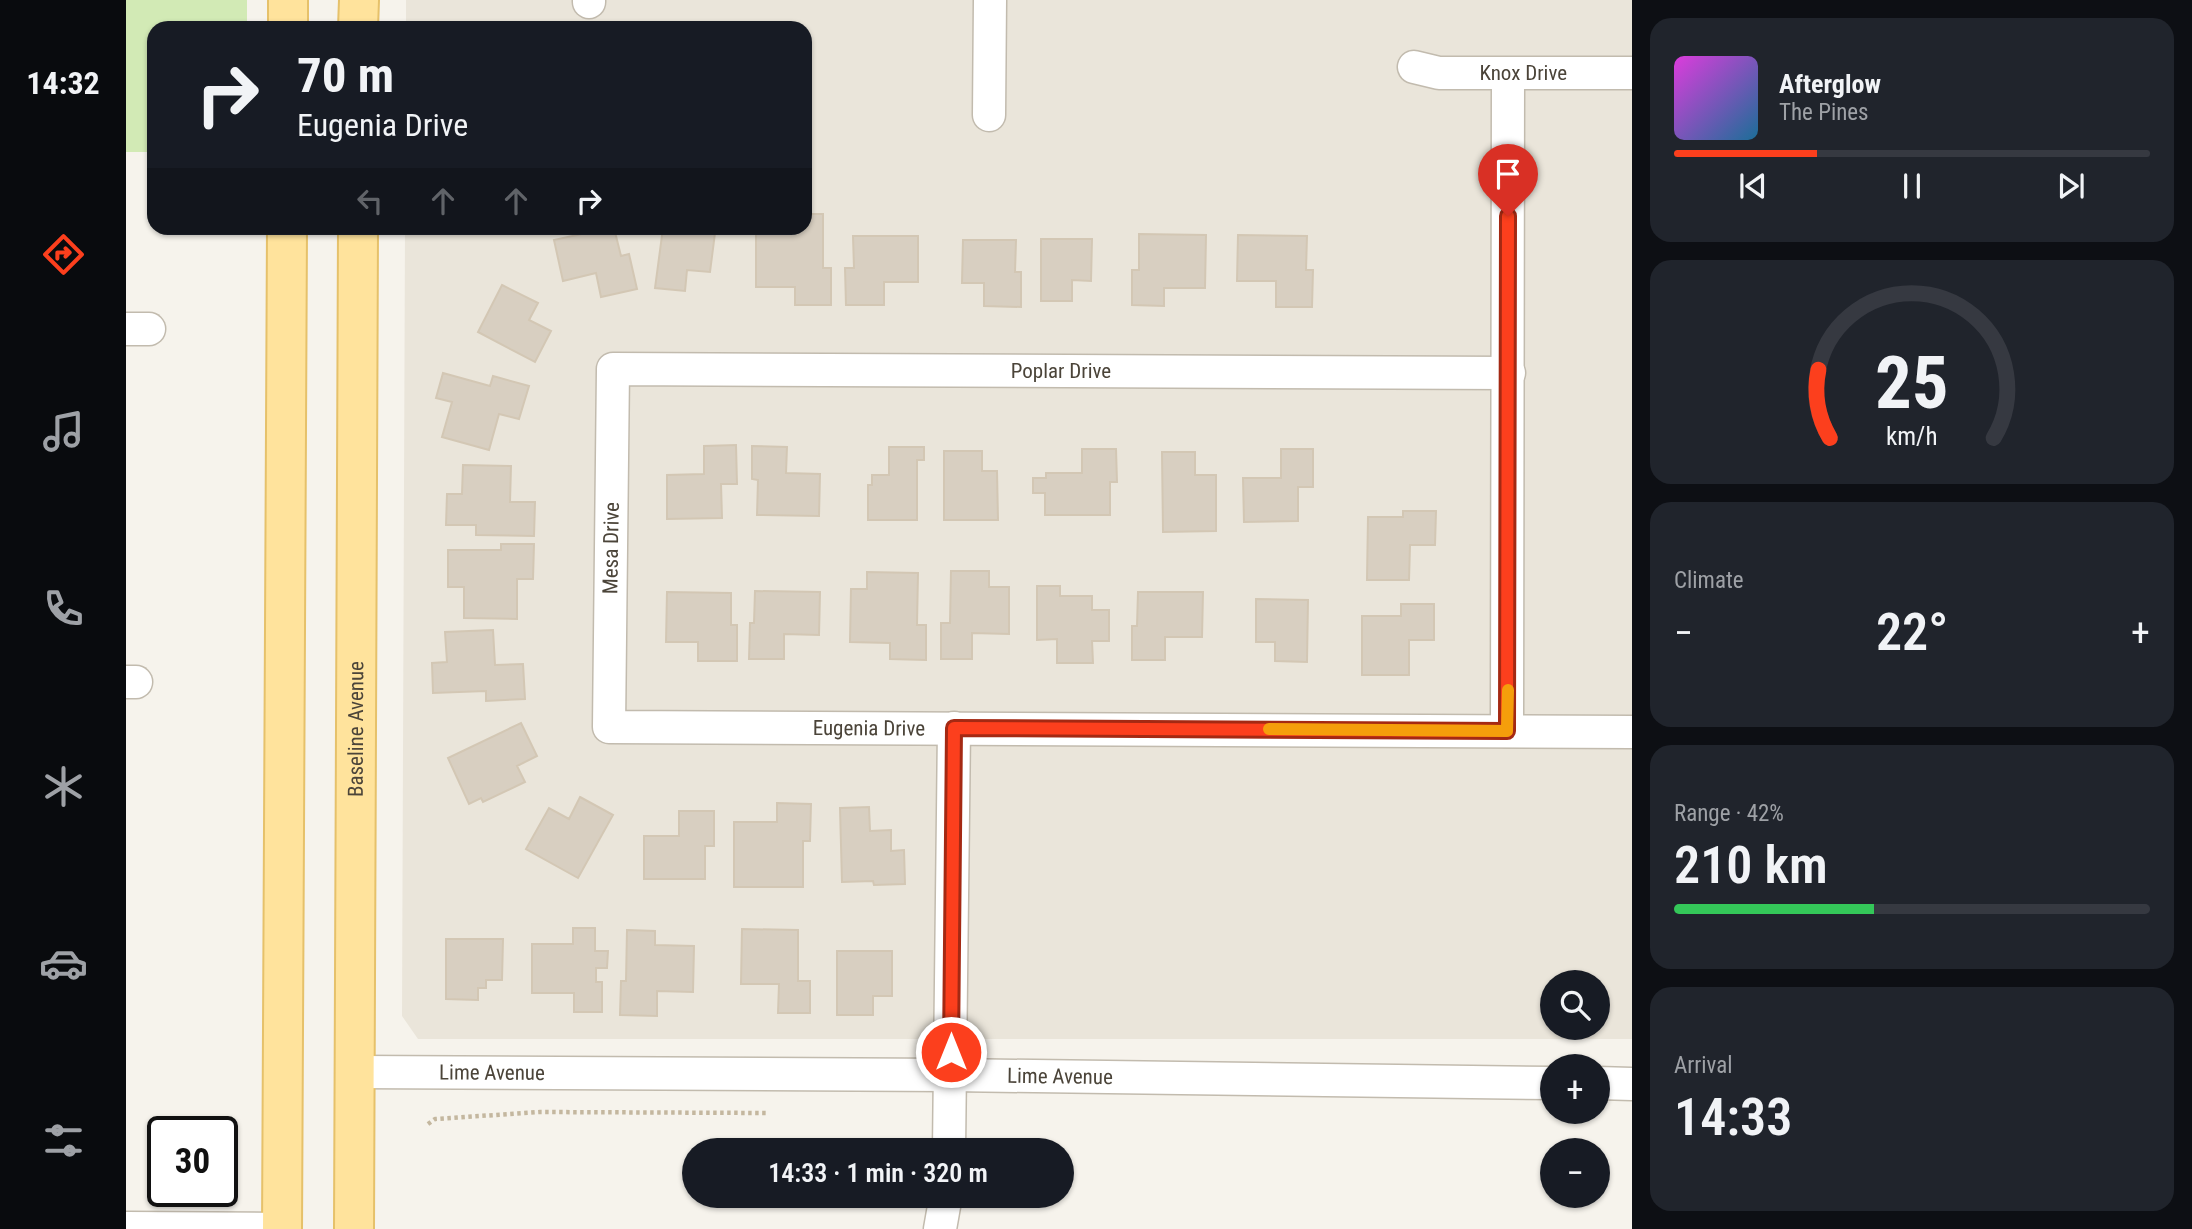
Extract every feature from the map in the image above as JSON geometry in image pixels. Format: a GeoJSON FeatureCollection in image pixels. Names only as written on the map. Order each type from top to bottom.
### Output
{"type":"FeatureCollection","features":[{"type":"Feature","properties":{"kind":"main road"},"geometry":{"type":"LineString","coordinates":[[288,0],[288,21]]}},
{"type":"Feature","properties":{"kind":"main road"},"geometry":{"type":"LineString","coordinates":[[358,21],[359,0]]}},
{"type":"Feature","properties":{"kind":"main road"},"geometry":{"type":"LineString","coordinates":[[282,1229],[287,235]]}},
{"type":"Feature","properties":{"kind":"main road","name":"Baseline Avenue"},"geometry":{"type":"LineString","coordinates":[[354,1229],[358,235]]}},
{"type":"Feature","properties":{"kind":"street"},"geometry":{"type":"LineString","coordinates":[[989,115],[990,0]]}},
{"type":"Feature","properties":{"kind":"street","name":"Knox Drive"},"geometry":{"type":"LineString","coordinates":[[1414,67],[1439,73],[1632,74]]}},
{"type":"Feature","properties":{"kind":"street"},"geometry":{"type":"LineString","coordinates":[[1507,731],[1508,74]]}},
{"type":"Feature","properties":{"kind":"street","name":"Poplar Drive"},"geometry":{"type":"LineString","coordinates":[[613,369],[1509,373]]}},
{"type":"Feature","properties":{"kind":"street","name":"Mesa Drive"},"geometry":{"type":"LineString","coordinates":[[609,727],[613,369]]}},
{"type":"Feature","properties":{"kind":"street","name":"Eugenia Drive"},"geometry":{"type":"LineString","coordinates":[[609,727],[1632,732]]}},
{"type":"Feature","properties":{"kind":"street"},"geometry":{"type":"LineString","coordinates":[[949,1138],[954,728]]}},
{"type":"Feature","properties":{"kind":"street","name":"Lime Avenue"},"geometry":{"type":"LineString","coordinates":[[356,1072],[951,1074],[1540,1083]]}},
{"type":"Feature","properties":{"kind":"street"},"geometry":{"type":"LineString","coordinates":[[1610,1083],[1632,1084]]}},
{"type":"Feature","properties":{"kind":"street"},"geometry":{"type":"LineString","coordinates":[[940,1229],[944,1208]]}},
{"type":"Feature","properties":{"kind":"street"},"geometry":{"type":"LineString","coordinates":[[126,1228],[282,1229]]}},
{"type":"Feature","properties":{"kind":"path"},"geometry":{"type":"LineString","coordinates":[[428,1124],[435,1119],[540,1112],[769,1113]]}},
{"type":"Feature","properties":{"kind":"shaded area"},"geometry":{"type":"Polygon","coordinates":[[[406,0],[1632,0],[1632,1039],[1610,1039],[1610,970],[1540,970],[1540,1039],[418,1039],[402,1016],[405,235],[812,235],[812,21],[406,21],[406,0]]]}},
{"type":"Feature","properties":{"kind":"green space"},"geometry":{"type":"Polygon","coordinates":[[[126,0],[247,0],[247,21],[147,21],[147,152],[126,152],[126,0]]]}},
{"type":"Feature","properties":{"kind":"building"},"geometry":{"type":"Polygon","coordinates":[[[812,214],[823,214],[823,268],[831,268],[831,305],[795,305],[795,287],[756,287],[756,235],[812,235],[812,214]]]}},
{"type":"Feature","properties":{"kind":"building"},"geometry":{"type":"Polygon","coordinates":[[[1139,234],[1206,235],[1205,288],[1164,288],[1164,306],[1132,305],[1132,270],[1139,270],[1139,234]]]}},
{"type":"Feature","properties":{"kind":"building"},"geometry":{"type":"Polygon","coordinates":[[[577,235],[616,235],[621,256],[629,254],[637,289],[601,297],[596,273],[563,281],[554,240],[577,235]]]}},
{"type":"Feature","properties":{"kind":"building"},"geometry":{"type":"Polygon","coordinates":[[[662,235],[715,235],[710,272],[687,270],[685,291],[655,288],[662,235]]]}},
{"type":"Feature","properties":{"kind":"building"},"geometry":{"type":"Polygon","coordinates":[[[1238,235],[1307,236],[1306,270],[1313,270],[1312,307],[1276,307],[1276,281],[1237,281],[1238,235]]]}},
{"type":"Feature","properties":{"kind":"building"},"geometry":{"type":"Polygon","coordinates":[[[853,236],[918,236],[918,282],[884,282],[884,305],[846,305],[845,268],[854,268],[853,236]]]}},
{"type":"Feature","properties":{"kind":"building"},"geometry":{"type":"Polygon","coordinates":[[[1041,239],[1092,239],[1091,281],[1072,280],[1072,301],[1041,301],[1041,239]]]}},
{"type":"Feature","properties":{"kind":"building"},"geometry":{"type":"Polygon","coordinates":[[[963,240],[1016,240],[1015,272],[1021,272],[1021,307],[984,306],[984,283],[962,283],[963,240]]]}},
{"type":"Feature","properties":{"kind":"building"},"geometry":{"type":"Polygon","coordinates":[[[502,285],[538,303],[529,320],[551,331],[535,362],[478,332],[502,285]]]}},
{"type":"Feature","properties":{"kind":"building"},"geometry":{"type":"Polygon","coordinates":[[[443,373],[490,386],[493,376],[529,386],[519,419],[499,414],[489,450],[442,437],[452,402],[436,398],[443,373]]]}},
{"type":"Feature","properties":{"kind":"building"},"geometry":{"type":"Polygon","coordinates":[[[736,445],[737,484],[721,484],[722,518],[667,519],[667,475],[704,474],[704,446],[736,445]]]}},
{"type":"Feature","properties":{"kind":"building"},"geometry":{"type":"Polygon","coordinates":[[[752,446],[787,447],[786,473],[820,474],[819,516],[757,515],[758,480],[752,479],[752,446]]]}},
{"type":"Feature","properties":{"kind":"building"},"geometry":{"type":"Polygon","coordinates":[[[889,447],[924,447],[924,460],[917,460],[917,520],[868,520],[868,485],[872,485],[872,475],[889,475],[889,447]]]}},
{"type":"Feature","properties":{"kind":"building"},"geometry":{"type":"Polygon","coordinates":[[[1082,449],[1116,449],[1117,482],[1110,482],[1110,515],[1045,515],[1045,493],[1033,493],[1033,478],[1046,478],[1046,473],[1082,473],[1082,449]]]}},
{"type":"Feature","properties":{"kind":"building"},"geometry":{"type":"Polygon","coordinates":[[[1281,449],[1313,449],[1313,487],[1298,487],[1298,521],[1244,522],[1243,478],[1281,478],[1281,449]]]}},
{"type":"Feature","properties":{"kind":"building"},"geometry":{"type":"Polygon","coordinates":[[[944,451],[982,451],[982,471],[997,471],[998,520],[944,520],[944,451]]]}},
{"type":"Feature","properties":{"kind":"building"},"geometry":{"type":"Polygon","coordinates":[[[1162,452],[1195,452],[1195,475],[1216,475],[1216,531],[1163,532],[1162,452]]]}},
{"type":"Feature","properties":{"kind":"building"},"geometry":{"type":"Polygon","coordinates":[[[463,465],[511,466],[510,502],[535,502],[534,536],[476,535],[476,525],[446,525],[447,494],[462,494],[463,465]]]}},
{"type":"Feature","properties":{"kind":"building"},"geometry":{"type":"Polygon","coordinates":[[[1403,511],[1436,511],[1435,545],[1410,545],[1409,580],[1367,580],[1368,517],[1403,517],[1403,511]]]}},
{"type":"Feature","properties":{"kind":"building"},"geometry":{"type":"Polygon","coordinates":[[[501,544],[534,544],[533,579],[517,579],[517,619],[464,618],[464,587],[448,587],[448,550],[501,550],[501,544]]]}},
{"type":"Feature","properties":{"kind":"building"},"geometry":{"type":"Polygon","coordinates":[[[951,571],[989,571],[989,587],[1009,587],[1009,634],[972,633],[972,659],[941,659],[941,623],[950,623],[951,571]]]}},
{"type":"Feature","properties":{"kind":"building"},"geometry":{"type":"Polygon","coordinates":[[[867,572],[918,573],[917,625],[926,625],[926,660],[890,659],[890,643],[850,642],[851,589],[867,589],[867,572]]]}},
{"type":"Feature","properties":{"kind":"building"},"geometry":{"type":"Polygon","coordinates":[[[1037,586],[1060,586],[1060,596],[1092,596],[1092,610],[1109,610],[1109,641],[1092,641],[1093,663],[1057,663],[1057,639],[1037,640],[1037,586]]]}},
{"type":"Feature","properties":{"kind":"building"},"geometry":{"type":"Polygon","coordinates":[[[755,591],[820,592],[819,635],[784,634],[784,659],[749,659],[750,623],[754,623],[755,591]]]}},
{"type":"Feature","properties":{"kind":"building"},"geometry":{"type":"Polygon","coordinates":[[[667,592],[731,593],[731,625],[737,625],[737,661],[698,661],[698,642],[666,642],[667,592]]]}},
{"type":"Feature","properties":{"kind":"building"},"geometry":{"type":"Polygon","coordinates":[[[1138,592],[1203,592],[1202,637],[1165,637],[1165,660],[1132,660],[1132,626],[1137,626],[1138,592]]]}},
{"type":"Feature","properties":{"kind":"building"},"geometry":{"type":"Polygon","coordinates":[[[1256,599],[1308,600],[1307,662],[1275,661],[1275,642],[1256,642],[1256,599]]]}},
{"type":"Feature","properties":{"kind":"building"},"geometry":{"type":"Polygon","coordinates":[[[1401,604],[1434,604],[1434,640],[1409,640],[1409,675],[1362,675],[1362,616],[1401,616],[1401,604]]]}},
{"type":"Feature","properties":{"kind":"building"},"geometry":{"type":"Polygon","coordinates":[[[493,630],[495,665],[523,664],[525,699],[486,701],[486,691],[433,693],[432,663],[447,662],[445,632],[493,630]]]}},
{"type":"Feature","properties":{"kind":"building"},"geometry":{"type":"Polygon","coordinates":[[[521,723],[537,756],[517,766],[525,782],[483,802],[481,798],[469,804],[448,758],[521,723]]]}},
{"type":"Feature","properties":{"kind":"building"},"geometry":{"type":"Polygon","coordinates":[[[580,797],[613,815],[578,878],[526,849],[549,808],[569,819],[580,797]]]}},
{"type":"Feature","properties":{"kind":"building"},"geometry":{"type":"Polygon","coordinates":[[[777,803],[811,804],[810,841],[803,841],[803,887],[734,887],[734,822],[777,822],[777,803]]]}},
{"type":"Feature","properties":{"kind":"building"},"geometry":{"type":"Polygon","coordinates":[[[869,807],[870,831],[891,830],[891,851],[904,850],[905,884],[842,882],[840,808],[869,807]]]}},
{"type":"Feature","properties":{"kind":"building"},"geometry":{"type":"Polygon","coordinates":[[[679,811],[714,811],[714,846],[705,846],[705,879],[644,879],[644,836],[679,836],[679,811]]]}},
{"type":"Feature","properties":{"kind":"building"},"geometry":{"type":"Polygon","coordinates":[[[573,928],[595,928],[595,951],[608,951],[607,968],[596,968],[596,982],[602,982],[602,1012],[574,1012],[574,993],[532,993],[532,944],[573,944],[573,928]]]}},
{"type":"Feature","properties":{"kind":"building"},"geometry":{"type":"Polygon","coordinates":[[[742,929],[798,930],[798,981],[810,981],[810,1013],[778,1013],[779,984],[741,984],[742,929]]]}},
{"type":"Feature","properties":{"kind":"building"},"geometry":{"type":"Polygon","coordinates":[[[627,930],[655,931],[655,945],[694,946],[693,992],[657,991],[657,1016],[620,1015],[621,981],[626,981],[627,930]]]}},
{"type":"Feature","properties":{"kind":"building"},"geometry":{"type":"Polygon","coordinates":[[[446,939],[503,939],[502,980],[486,980],[486,988],[478,988],[478,1000],[446,999],[446,939]]]}},
{"type":"Feature","properties":{"kind":"building"},"geometry":{"type":"Polygon","coordinates":[[[837,951],[892,951],[892,996],[873,996],[873,1015],[837,1015],[837,951]]]}},
{"type":"Feature","properties":{"kind":"slow traffic"},"geometry":{"type":"LineString","coordinates":[[1269,729],[1507,731],[1508,690]]}},
{"type":"Feature","properties":{"kind":"route"},"geometry":{"type":"LineString","coordinates":[[951,1052],[954,728],[1507,731],[1508,216]]}}]}
